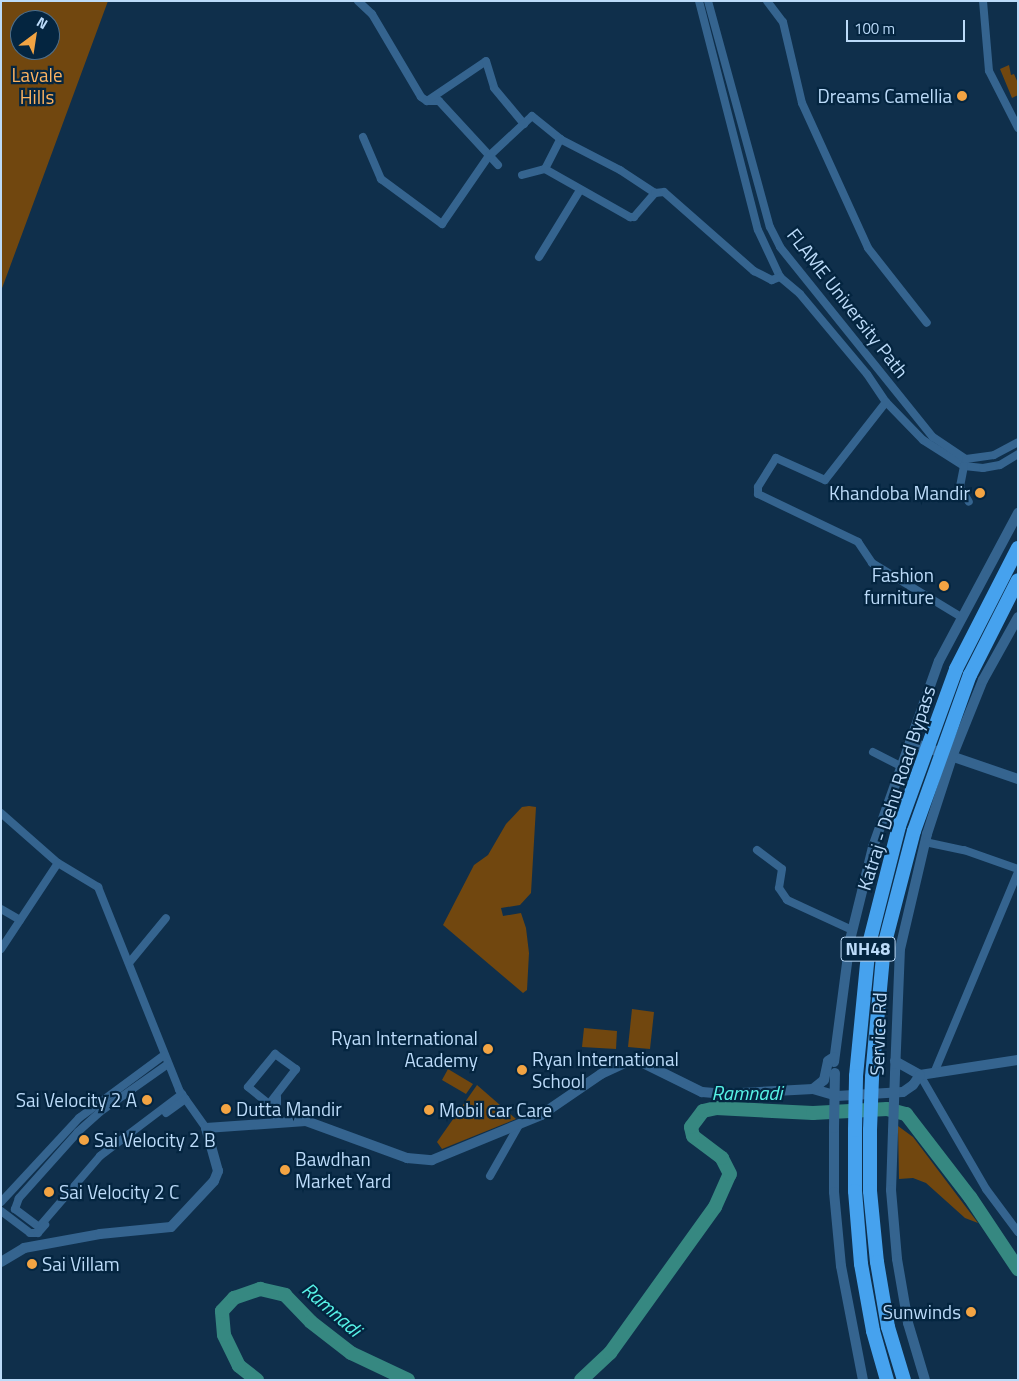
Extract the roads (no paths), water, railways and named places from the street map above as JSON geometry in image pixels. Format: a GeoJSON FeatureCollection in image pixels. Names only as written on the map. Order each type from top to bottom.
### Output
{"type":"FeatureCollection","features":[{"type":"Feature","properties":{"kind":"highway","name":"Katraj - Dehu Road Bypass"},"geometry":{"type":"LineString","coordinates":[[887,1380],[873,1331],[861,1264],[855,1191],[856,1076],[868,953],[881,886],[899,826],[956,669],[1018,548]]}},
{"type":"Feature","properties":{"kind":"highway","name":"Katraj - Dehu Road Bypass"},"geometry":{"type":"LineString","coordinates":[[904,1380],[888,1327],[877,1262],[870,1191],[872,1077],[884,946],[914,831],[970,675],[1018,580]]}},
{"type":"Feature","properties":{"kind":"street"},"geometry":{"type":"LineString","coordinates":[[358,1],[372,14],[421,97],[427,101],[439,101],[488,157],[498,165]]}},
{"type":"Feature","properties":{"kind":"street"},"geometry":{"type":"LineString","coordinates":[[699,1],[718,86],[767,252],[780,277],[827,326],[886,402],[923,440],[964,466],[983,468],[1000,465],[1018,454]]}},
{"type":"Feature","properties":{"kind":"street","name":"FLAME University Path"},"geometry":{"type":"LineString","coordinates":[[708,1],[770,228],[779,246],[933,436],[966,458],[994,455],[1018,442]]}},
{"type":"Feature","properties":{"kind":"street"},"geometry":{"type":"LineString","coordinates":[[767,1],[783,22],[802,103],[868,248],[927,323]]}},
{"type":"Feature","properties":{"kind":"street"},"geometry":{"type":"LineString","coordinates":[[984,1],[988,71],[1018,128]]}},
{"type":"Feature","properties":{"kind":"street"},"geometry":{"type":"LineString","coordinates":[[427,101],[486,61],[494,88],[524,124]]}},
{"type":"Feature","properties":{"kind":"street"},"geometry":{"type":"LineString","coordinates":[[363,137],[381,178],[442,224],[488,157],[532,116],[560,139],[620,170],[655,193],[668,194],[754,271],[772,280],[780,277]]}},
{"type":"Feature","properties":{"kind":"street"},"geometry":{"type":"LineString","coordinates":[[545,169],[560,139]]}},
{"type":"Feature","properties":{"kind":"street"},"geometry":{"type":"LineString","coordinates":[[522,175],[545,169],[630,217],[634,217],[655,193]]}},
{"type":"Feature","properties":{"kind":"street"},"geometry":{"type":"LineString","coordinates":[[539,258],[580,190]]}},
{"type":"Feature","properties":{"kind":"street"},"geometry":{"type":"LineString","coordinates":[[767,252],[779,246]]}},
{"type":"Feature","properties":{"kind":"street"},"geometry":{"type":"LineString","coordinates":[[886,402],[825,480],[776,458],[758,487],[758,494],[858,542],[872,563],[961,617]]}},
{"type":"Feature","properties":{"kind":"street"},"geometry":{"type":"LineString","coordinates":[[964,466],[960,488],[969,502]]}},
{"type":"Feature","properties":{"kind":"street"},"geometry":{"type":"LineString","coordinates":[[863,1380],[841,1266],[834,1192],[834,1057],[852,930],[873,848],[940,661],[961,617],[1018,513]]}},
{"type":"Feature","properties":{"kind":"street","name":"Service Rd"},"geometry":{"type":"LineString","coordinates":[[925,1380],[908,1323],[897,1259],[891,1190],[900,949],[925,842],[952,757],[982,680],[1018,617]]}},
{"type":"Feature","properties":{"kind":"street"},"geometry":{"type":"LineString","coordinates":[[910,742],[1018,779]]}},
{"type":"Feature","properties":{"kind":"street"},"geometry":{"type":"LineString","coordinates":[[873,752],[902,767]]}},
{"type":"Feature","properties":{"kind":"street"},"geometry":{"type":"LineString","coordinates":[[1,813],[58,863],[98,887],[168,1064],[183,1097],[206,1128],[218,1171],[214,1181],[171,1227],[100,1234],[24,1248],[1,1262]]}},
{"type":"Feature","properties":{"kind":"street"},"geometry":{"type":"LineString","coordinates":[[925,842],[964,850],[1018,870],[934,1073]]}},
{"type":"Feature","properties":{"kind":"street"},"geometry":{"type":"LineString","coordinates":[[757,850],[782,869],[779,888],[783,896],[852,930]]}},
{"type":"Feature","properties":{"kind":"street"},"geometry":{"type":"LineString","coordinates":[[1,949],[58,863]]}},
{"type":"Feature","properties":{"kind":"street"},"geometry":{"type":"LineString","coordinates":[[1,909],[20,920]]}},
{"type":"Feature","properties":{"kind":"street"},"geometry":{"type":"LineString","coordinates":[[129,963],[166,918]]}},
{"type":"Feature","properties":{"kind":"street"},"geometry":{"type":"LineString","coordinates":[[277,1097],[271,1103],[266,1103],[248,1087],[275,1054],[296,1069],[277,1097],[277,1122]]}},
{"type":"Feature","properties":{"kind":"street"},"geometry":{"type":"LineString","coordinates":[[1,1202],[79,1118],[164,1055]]}},
{"type":"Feature","properties":{"kind":"street"},"geometry":{"type":"LineString","coordinates":[[812,1089],[824,1080],[828,1061],[834,1057]]}},
{"type":"Feature","properties":{"kind":"street"},"geometry":{"type":"LineString","coordinates":[[206,1128],[306,1121],[420,1161],[447,1155],[545,1113],[600,1074],[629,1060],[638,1061],[702,1092],[723,1094],[812,1089],[837,1096],[903,1092],[910,1089],[920,1075],[1018,1060]]}},
{"type":"Feature","properties":{"kind":"street"},"geometry":{"type":"LineString","coordinates":[[895,1061],[920,1075],[986,1188],[1018,1232]]}},
{"type":"Feature","properties":{"kind":"street"},"geometry":{"type":"LineString","coordinates":[[168,1064],[100,1112],[78,1132],[19,1198],[15,1209],[39,1227],[100,1156],[183,1097]]}},
{"type":"Feature","properties":{"kind":"street"},"geometry":{"type":"LineString","coordinates":[[1,1211],[30,1233],[38,1232],[99,1162],[183,1097]]}},
{"type":"Feature","properties":{"kind":"street"},"geometry":{"type":"LineString","coordinates":[[490,1176],[519,1125]]}},
{"type":"Feature","properties":{"kind":"street"},"geometry":{"type":"LineString","coordinates":[[860,1366],[872,1380]]}},
{"type":"Feature","properties":{"kind":"waterway","name":"Ramnadi"},"geometry":{"type":"LineString","coordinates":[[581,1380],[610,1353],[715,1207],[730,1174],[722,1158],[693,1136],[691,1127],[703,1111],[716,1108],[813,1113],[887,1109],[906,1114],[970,1197],[1018,1269]]}},
{"type":"Feature","properties":{"kind":"waterway","name":"Ramnadi"},"geometry":{"type":"LineString","coordinates":[[257,1380],[239,1366],[224,1335],[222,1311],[234,1298],[260,1289],[285,1295],[311,1322],[351,1353],[408,1380]]}},
{"type":"Feature","properties":{"kind":"place","name":"Dreams Camellia"},"geometry":{"type":"Point","coordinates":[962,96]}},
{"type":"Feature","properties":{"kind":"place","name":"Khandoba Mandir"},"geometry":{"type":"Point","coordinates":[980,493]}},
{"type":"Feature","properties":{"kind":"place","name":"Fashion furniture"},"geometry":{"type":"Point","coordinates":[944,586]}},
{"type":"Feature","properties":{"kind":"place","name":"Ryan International Academy"},"geometry":{"type":"Point","coordinates":[488,1049]}},
{"type":"Feature","properties":{"kind":"place","name":"Ryan International School"},"geometry":{"type":"Point","coordinates":[522,1070]}},
{"type":"Feature","properties":{"kind":"place","name":"Sai Velocity 2 A"},"geometry":{"type":"Point","coordinates":[147,1100]}},
{"type":"Feature","properties":{"kind":"place","name":"Dutta Mandir"},"geometry":{"type":"Point","coordinates":[226,1109]}},
{"type":"Feature","properties":{"kind":"place","name":"Mobil car Care"},"geometry":{"type":"Point","coordinates":[429,1110]}},
{"type":"Feature","properties":{"kind":"place","name":"Sai Velocity 2 B"},"geometry":{"type":"Point","coordinates":[84,1140]}},
{"type":"Feature","properties":{"kind":"place","name":"Bawdhan Market Yard"},"geometry":{"type":"Point","coordinates":[285,1170]}},
{"type":"Feature","properties":{"kind":"place","name":"Sai Velocity 2 C"},"geometry":{"type":"Point","coordinates":[49,1192]}},
{"type":"Feature","properties":{"kind":"place","name":"Sai Villam"},"geometry":{"type":"Point","coordinates":[32,1264]}},
{"type":"Feature","properties":{"kind":"place","name":"Sunwinds"},"geometry":{"type":"Point","coordinates":[971,1312]}},
{"type":"Feature","properties":{"kind":"park label","name":"Lavale Hills"},"geometry":{"type":"Point","coordinates":[37,86]}}]}
